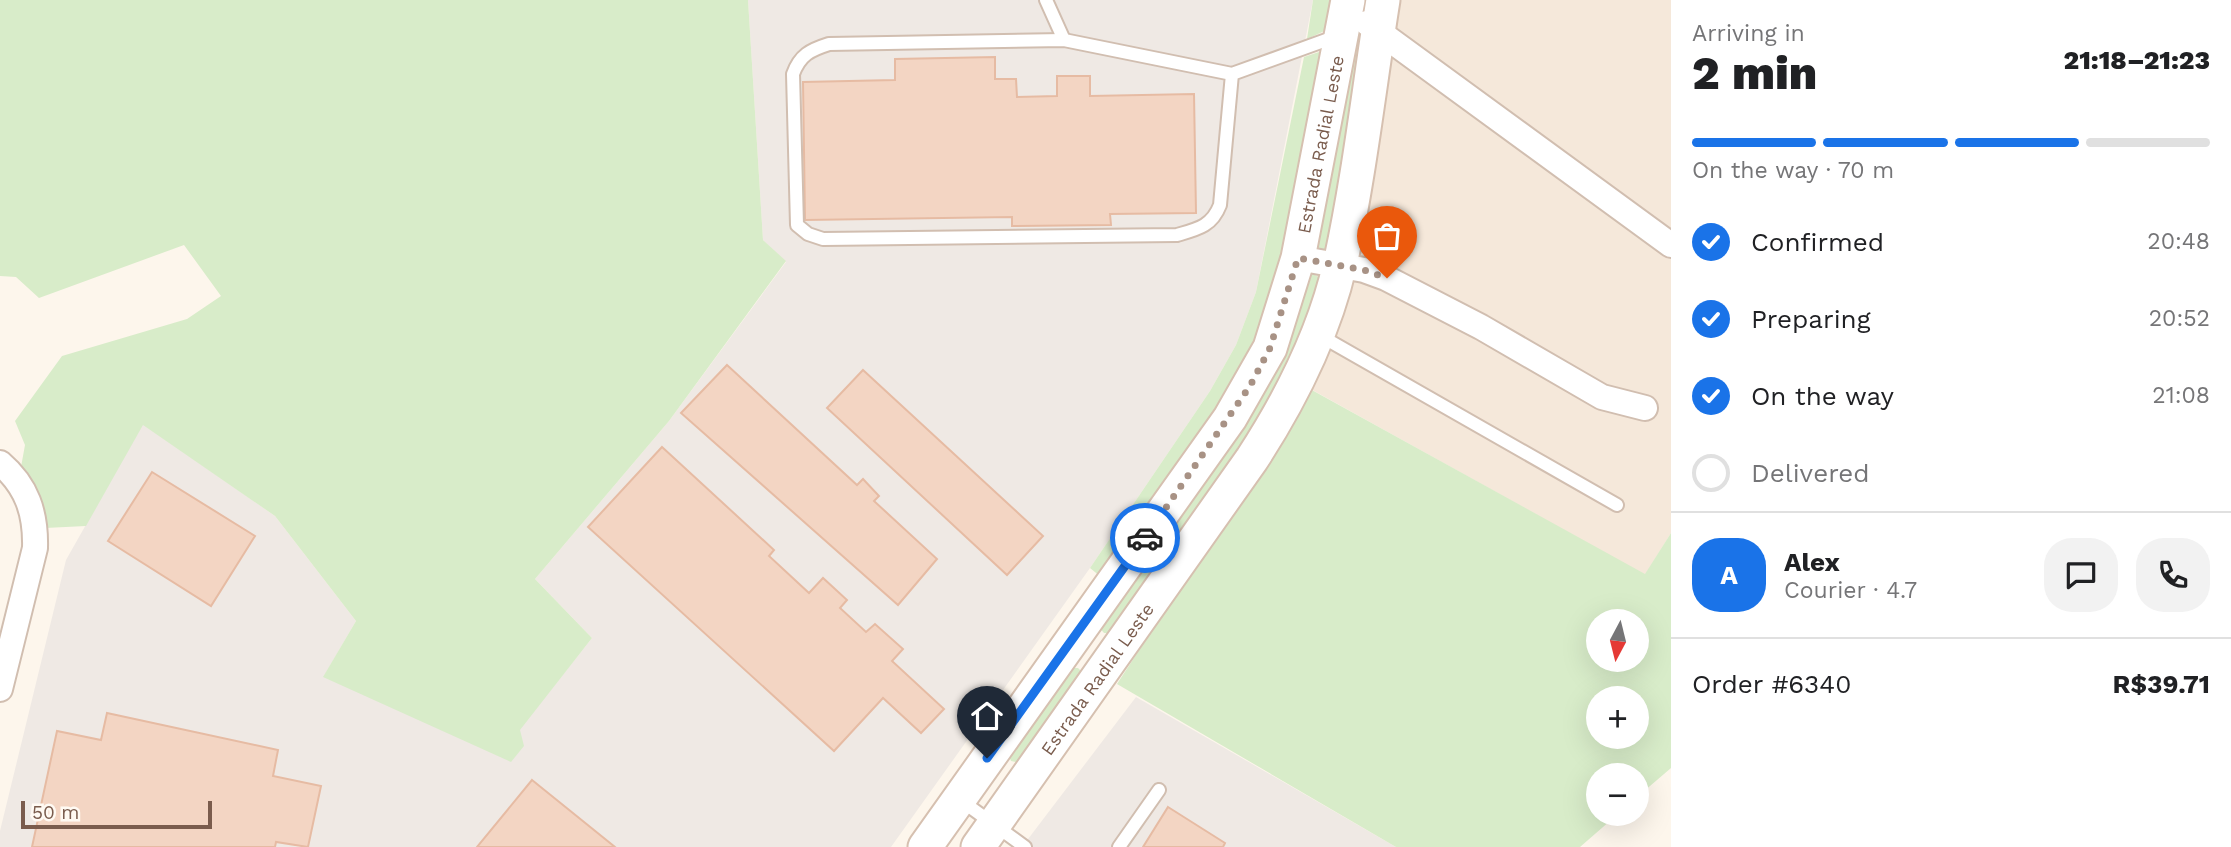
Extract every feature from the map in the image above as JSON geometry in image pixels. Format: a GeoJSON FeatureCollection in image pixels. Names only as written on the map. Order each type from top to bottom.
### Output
{"type":"FeatureCollection","features":[{"type":"Feature","properties":{"kind":"street"},"geometry":{"type":"LineString","coordinates":[[1345,15],[1381,15],[1671,245]]}},
{"type":"Feature","properties":{"kind":"street","name":"Estrada Radial Leste"},"geometry":{"type":"LineString","coordinates":[[925,847],[1250,386],[1270,348],[1298,258],[1345,15]]}},
{"type":"Feature","properties":{"kind":"street","name":"Estrada Radial Leste"},"geometry":{"type":"LineString","coordinates":[[986,836],[1280,416],[1317,334],[1339,265],[1381,15]]}},
{"type":"Feature","properties":{"kind":"street"},"geometry":{"type":"LineString","coordinates":[[1298,258],[1339,265],[1387,278],[1481,327],[1602,397],[1645,408]]}},
{"type":"Feature","properties":{"kind":"street"},"geometry":{"type":"LineString","coordinates":[[0,463],[15,477],[26,494],[36,531],[35,548],[0,690]]}},
{"type":"Feature","properties":{"kind":"street"},"geometry":{"type":"LineString","coordinates":[[1074,636],[1108,662]]}},
{"type":"Feature","properties":{"kind":"lane"},"geometry":{"type":"LineString","coordinates":[[1046,0],[1064,40]]}},
{"type":"Feature","properties":{"kind":"lane"},"geometry":{"type":"LineString","coordinates":[[1232,74],[1220,205],[1215,219],[1203,227],[1177,235],[823,239],[808,234],[797,225],[793,74],[798,62],[809,50],[829,44],[1064,40],[1232,74],[1345,15]]}},
{"type":"Feature","properties":{"kind":"lane"},"geometry":{"type":"LineString","coordinates":[[1317,334],[1617,505]]}},
{"type":"Feature","properties":{"kind":"lane"},"geometry":{"type":"LineString","coordinates":[[1119,847],[1159,790]]}},
{"type":"Feature","properties":{"kind":"lane"},"geometry":{"type":"LineString","coordinates":[[958,799],[986,836],[1025,847]]}},
{"type":"Feature","properties":{"kind":"shaded area"},"geometry":{"type":"Polygon","coordinates":[[[748,0],[1313,0],[1256,292],[1236,345],[1210,391],[1090,568],[891,847],[0,847],[0,831],[66,560],[143,424],[275,516],[356,621],[324,676],[519,730],[592,638],[535,579],[669,421],[786,262],[763,240],[748,0]]]}},
{"type":"Feature","properties":{"kind":"shaded area"},"geometry":{"type":"Polygon","coordinates":[[[1365,0],[1671,0],[1671,533],[1645,575],[1280,372],[1324,229],[1365,0]]]}},
{"type":"Feature","properties":{"kind":"shaded area"},"geometry":{"type":"Polygon","coordinates":[[[1136,697],[1396,847],[1022,847],[1136,697]]]}},
{"type":"Feature","properties":{"kind":"green space"},"geometry":{"type":"Polygon","coordinates":[[[0,0],[748,0],[763,240],[786,261],[669,421],[535,579],[592,638],[520,730],[524,746],[511,762],[323,677],[356,621],[275,516],[143,425],[86,526],[45,528],[21,467],[25,445],[15,421],[62,356],[187,319],[221,296],[184,245],[39,298],[16,277],[0,276],[0,0]]]}},
{"type":"Feature","properties":{"kind":"green space"},"geometry":{"type":"Polygon","coordinates":[[[1313,0],[1334,0],[1331,28],[1307,39],[1313,0]]]}},
{"type":"Feature","properties":{"kind":"green space"},"geometry":{"type":"Polygon","coordinates":[[[1356,32],[1364,32],[1328,252],[1315,248],[1356,32]]]}},
{"type":"Feature","properties":{"kind":"green space"},"geometry":{"type":"Polygon","coordinates":[[[1325,50],[1284,269],[1241,377],[1101,577],[1090,568],[1210,391],[1236,345],[1256,292],[1304,57],[1325,50]]]}},
{"type":"Feature","properties":{"kind":"green space"},"geometry":{"type":"Polygon","coordinates":[[[1311,273],[1322,279],[1273,406],[1109,633],[1104,633],[1099,627],[1311,273]]]}},
{"type":"Feature","properties":{"kind":"green space"},"geometry":{"type":"Polygon","coordinates":[[[1310,389],[1645,574],[1671,533],[1671,768],[1649,787],[1649,763],[1586,763],[1586,826],[1604,826],[1580,847],[1396,847],[1117,684],[1310,389]]]}},
{"type":"Feature","properties":{"kind":"green space"},"geometry":{"type":"Polygon","coordinates":[[[1071,668],[1078,668],[1082,672],[1020,763],[1011,761],[1009,756],[1071,668]]]}},
{"type":"Feature","properties":{"kind":"building"},"geometry":{"type":"Polygon","coordinates":[[[995,57],[995,79],[1016,79],[1017,97],[1057,96],[1057,76],[1090,76],[1090,96],[1194,94],[1196,213],[1110,214],[1111,225],[1012,226],[1012,217],[805,220],[803,82],[895,80],[895,59],[995,57]]]}},
{"type":"Feature","properties":{"kind":"building"},"geometry":{"type":"Polygon","coordinates":[[[727,365],[857,485],[863,479],[879,496],[874,501],[937,559],[898,605],[681,413],[727,365]]]}},
{"type":"Feature","properties":{"kind":"building"},"geometry":{"type":"Polygon","coordinates":[[[863,370],[1043,536],[1007,575],[827,408],[863,370]]]}},
{"type":"Feature","properties":{"kind":"building"},"geometry":{"type":"Polygon","coordinates":[[[662,447],[774,550],[769,556],[809,593],[823,578],[847,600],[840,608],[866,632],[875,624],[903,649],[892,661],[944,709],[921,733],[883,698],[834,751],[588,527],[662,447]]]}},
{"type":"Feature","properties":{"kind":"building"},"geometry":{"type":"Polygon","coordinates":[[[152,472],[255,536],[211,606],[108,541],[152,472]]]}},
{"type":"Feature","properties":{"kind":"building"},"geometry":{"type":"Polygon","coordinates":[[[107,713],[278,750],[273,776],[321,786],[308,847],[276,842],[275,847],[32,847],[57,731],[101,740],[107,713]]]}},
{"type":"Feature","properties":{"kind":"building"},"geometry":{"type":"Polygon","coordinates":[[[532,780],[615,847],[477,847],[532,780]]]}},
{"type":"Feature","properties":{"kind":"building"},"geometry":{"type":"Polygon","coordinates":[[[1168,807],[1225,843],[1223,847],[1143,847],[1168,807]]]}},
{"type":"Feature","properties":{"kind":"way so far"},"geometry":{"type":"LineString","coordinates":[[1145,538],[1250,386],[1270,348],[1298,258],[1364,270],[1387,278]]}},
{"type":"Feature","properties":{"kind":"route"},"geometry":{"type":"LineString","coordinates":[[987,758],[1145,538]]}}]}
